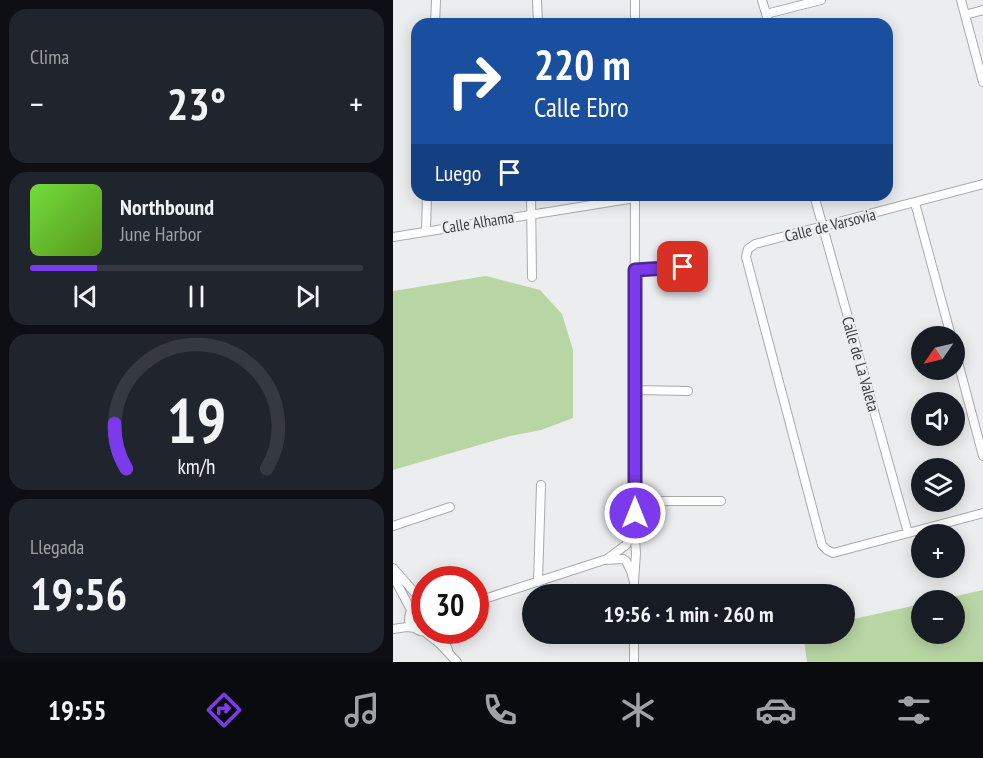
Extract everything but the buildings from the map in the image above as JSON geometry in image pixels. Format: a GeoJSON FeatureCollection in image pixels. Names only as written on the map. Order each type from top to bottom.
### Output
{"type":"FeatureCollection","features":[{"type":"Feature","properties":{"kind":"street"},"geometry":{"type":"LineString","coordinates":[[435,18],[436,0]]}},
{"type":"Feature","properties":{"kind":"street"},"geometry":{"type":"LineString","coordinates":[[537,0],[537,18]]}},
{"type":"Feature","properties":{"kind":"street"},"geometry":{"type":"LineString","coordinates":[[635,0],[635,18]]}},
{"type":"Feature","properties":{"kind":"street"},"geometry":{"type":"LineString","coordinates":[[762,0],[767,18]]}},
{"type":"Feature","properties":{"kind":"street"},"geometry":{"type":"LineString","coordinates":[[766,14],[821,0]]}},
{"type":"Feature","properties":{"kind":"street"},"geometry":{"type":"LineString","coordinates":[[961,0],[983,82]]}},
{"type":"Feature","properties":{"kind":"street"},"geometry":{"type":"LineString","coordinates":[[965,15],[983,10]]}},
{"type":"Feature","properties":{"kind":"street","name":"Calle de Varsovia"},"geometry":{"type":"LineString","coordinates":[[908,533],[833,553],[822,545],[746,257],[749,249],[755,244],[983,184]]}},
{"type":"Feature","properties":{"kind":"street","name":"Calle Alhama"},"geometry":{"type":"LineString","coordinates":[[426,231],[427,201]]}},
{"type":"Feature","properties":{"kind":"street","name":"Calle Alhama"},"geometry":{"type":"LineString","coordinates":[[531,201],[532,277]]}},
{"type":"Feature","properties":{"kind":"street","name":"Calle Alhama"},"geometry":{"type":"LineString","coordinates":[[393,237],[606,201]]}},
{"type":"Feature","properties":{"kind":"street"},"geometry":{"type":"LineString","coordinates":[[634,582],[629,549],[634,525],[635,501],[635,201]]}},
{"type":"Feature","properties":{"kind":"street","name":"Calle de La Valeta"},"geometry":{"type":"LineString","coordinates":[[816,201],[908,533]]}},
{"type":"Feature","properties":{"kind":"street"},"geometry":{"type":"LineString","coordinates":[[915,203],[948,326]]}},
{"type":"Feature","properties":{"kind":"street"},"geometry":{"type":"LineString","coordinates":[[635,270],[683,267]]}},
{"type":"Feature","properties":{"kind":"street"},"geometry":{"type":"LineString","coordinates":[[963,380],[983,456]]}},
{"type":"Feature","properties":{"kind":"street"},"geometry":{"type":"LineString","coordinates":[[635,390],[688,391]]}},
{"type":"Feature","properties":{"kind":"street"},"geometry":{"type":"LineString","coordinates":[[538,582],[541,485]]}},
{"type":"Feature","properties":{"kind":"street"},"geometry":{"type":"LineString","coordinates":[[635,501],[721,501]]}},
{"type":"Feature","properties":{"kind":"street"},"geometry":{"type":"LineString","coordinates":[[393,526],[450,507]]}},
{"type":"Feature","properties":{"kind":"street"},"geometry":{"type":"LineString","coordinates":[[908,533],[983,513]]}},
{"type":"Feature","properties":{"kind":"street"},"geometry":{"type":"LineString","coordinates":[[629,549],[620,552],[631,571],[634,582]]}},
{"type":"Feature","properties":{"kind":"street"},"geometry":{"type":"LineString","coordinates":[[604,560],[632,560],[629,549]]}},
{"type":"Feature","properties":{"kind":"street"},"geometry":{"type":"LineString","coordinates":[[489,598],[604,560],[629,549]]}},
{"type":"Feature","properties":{"kind":"street"},"geometry":{"type":"LineString","coordinates":[[393,568],[411,588]]}},
{"type":"Feature","properties":{"kind":"street"},"geometry":{"type":"LineString","coordinates":[[393,576],[410,613],[411,625]]}},
{"type":"Feature","properties":{"kind":"street"},"geometry":{"type":"LineString","coordinates":[[393,624],[410,613]]}},
{"type":"Feature","properties":{"kind":"street"},"geometry":{"type":"LineString","coordinates":[[393,629],[411,628]]}},
{"type":"Feature","properties":{"kind":"street"},"geometry":{"type":"LineString","coordinates":[[440,644],[457,662]]}},
{"type":"Feature","properties":{"kind":"street"},"geometry":{"type":"LineString","coordinates":[[445,644],[449,653]]}},
{"type":"Feature","properties":{"kind":"street"},"geometry":{"type":"LineString","coordinates":[[634,644],[634,662]]}},
{"type":"Feature","properties":{"kind":"green space"},"geometry":{"type":"Polygon","coordinates":[[[486,276],[540,290],[562,314],[573,350],[573,418],[541,430],[510,436],[393,470],[393,291],[486,276]]]}},
{"type":"Feature","properties":{"kind":"green space"},"geometry":{"type":"Polygon","coordinates":[[[983,590],[983,662],[807,662],[805,644],[855,644],[855,619],[911,606],[911,644],[965,644],[965,594],[983,590]]]}},
{"type":"Feature","properties":{"kind":"route"},"geometry":{"type":"LineString","coordinates":[[635,513],[635,270],[683,267]]}}]}
